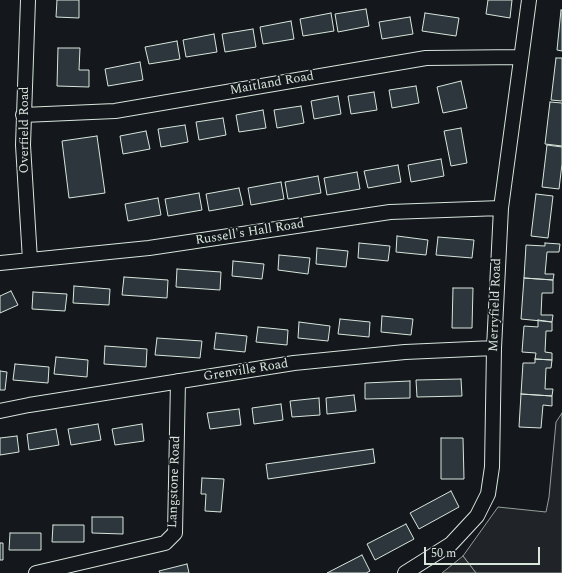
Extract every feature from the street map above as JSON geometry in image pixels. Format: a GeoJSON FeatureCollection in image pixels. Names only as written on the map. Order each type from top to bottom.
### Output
{"type":"FeatureCollection","features":[{"type":"Feature","properties":{"kind":"street","name":"Overfield Road"},"geometry":{"type":"LineString","coordinates":[[28,0],[23,145],[30,260]]}},
{"type":"Feature","properties":{"kind":"street","name":"Merryfield Road"},"geometry":{"type":"LineString","coordinates":[[405,573],[451,544],[477,516],[488,494],[492,467],[494,348],[501,208],[520,57],[529,0]]}},
{"type":"Feature","properties":{"kind":"street","name":"Maitland Road"},"geometry":{"type":"LineString","coordinates":[[23,115],[115,110],[426,58],[520,57]]}},
{"type":"Feature","properties":{"kind":"street","name":"Russell's Hall Road"},"geometry":{"type":"LineString","coordinates":[[0,263],[149,248],[390,212],[501,208]]}},
{"type":"Feature","properties":{"kind":"street","name":"Grenville Road"},"geometry":{"type":"LineString","coordinates":[[0,411],[28,405],[294,363],[405,352],[494,348]]}},
{"type":"Feature","properties":{"kind":"street","name":"Langstone Road"},"geometry":{"type":"LineString","coordinates":[[36,573],[165,543],[175,533],[178,381]]}},
{"type":"Feature","properties":{"kind":"shaded area"},"geometry":{"type":"Polygon","coordinates":[[[562,413],[562,573],[476,573],[463,556],[498,507],[546,512],[549,497],[556,422],[562,413]]]}},
{"type":"Feature","properties":{"kind":"shaded area"},"geometry":{"type":"Polygon","coordinates":[[[463,556],[476,573],[442,573],[463,556]]]}},
{"type":"Feature","properties":{"kind":"building"},"geometry":{"type":"Polygon","coordinates":[[[57,0],[79,0],[79,18],[56,17],[57,0]]]}},
{"type":"Feature","properties":{"kind":"building"},"geometry":{"type":"Polygon","coordinates":[[[488,0],[512,0],[510,18],[486,14],[488,0]]]}},
{"type":"Feature","properties":{"kind":"building"},"geometry":{"type":"Polygon","coordinates":[[[366,9],[369,26],[338,32],[335,14],[366,9]]]}},
{"type":"Feature","properties":{"kind":"building"},"geometry":{"type":"Polygon","coordinates":[[[562,10],[562,51],[557,50],[562,10]]]}},
{"type":"Feature","properties":{"kind":"building"},"geometry":{"type":"Polygon","coordinates":[[[331,13],[334,31],[303,36],[300,19],[331,13]]]}},
{"type":"Feature","properties":{"kind":"building"},"geometry":{"type":"Polygon","coordinates":[[[425,13],[459,18],[456,36],[422,31],[425,13]]]}},
{"type":"Feature","properties":{"kind":"building"},"geometry":{"type":"Polygon","coordinates":[[[410,17],[413,34],[382,39],[379,22],[410,17]]]}},
{"type":"Feature","properties":{"kind":"building"},"geometry":{"type":"Polygon","coordinates":[[[291,21],[294,39],[263,44],[260,27],[291,21]]]}},
{"type":"Feature","properties":{"kind":"building"},"geometry":{"type":"Polygon","coordinates":[[[253,29],[256,47],[225,52],[222,34],[253,29]]]}},
{"type":"Feature","properties":{"kind":"building"},"geometry":{"type":"Polygon","coordinates":[[[214,34],[217,52],[186,57],[183,40],[214,34]]]}},
{"type":"Feature","properties":{"kind":"building"},"geometry":{"type":"Polygon","coordinates":[[[177,41],[180,59],[149,64],[145,47],[177,41]]]}},
{"type":"Feature","properties":{"kind":"building"},"geometry":{"type":"Polygon","coordinates":[[[58,48],[80,48],[79,70],[89,70],[89,87],[57,86],[58,48]]]}},
{"type":"Feature","properties":{"kind":"building"},"geometry":{"type":"Polygon","coordinates":[[[556,58],[562,58],[562,101],[551,100],[556,58]]]}},
{"type":"Feature","properties":{"kind":"building"},"geometry":{"type":"Polygon","coordinates":[[[140,62],[143,80],[108,86],[105,69],[140,62]]]}},
{"type":"Feature","properties":{"kind":"building"},"geometry":{"type":"Polygon","coordinates":[[[461,81],[467,108],[443,113],[437,87],[461,81]]]}},
{"type":"Feature","properties":{"kind":"building"},"geometry":{"type":"Polygon","coordinates":[[[416,86],[419,103],[392,108],[389,90],[416,86]]]}},
{"type":"Feature","properties":{"kind":"building"},"geometry":{"type":"Polygon","coordinates":[[[374,92],[377,110],[351,114],[348,96],[374,92]]]}},
{"type":"Feature","properties":{"kind":"building"},"geometry":{"type":"Polygon","coordinates":[[[338,96],[341,114],[314,119],[311,101],[338,96]]]}},
{"type":"Feature","properties":{"kind":"building"},"geometry":{"type":"Polygon","coordinates":[[[550,102],[562,103],[562,146],[545,144],[550,102]]]}},
{"type":"Feature","properties":{"kind":"building"},"geometry":{"type":"Polygon","coordinates":[[[301,106],[304,123],[277,128],[274,110],[301,106]]]}},
{"type":"Feature","properties":{"kind":"building"},"geometry":{"type":"Polygon","coordinates":[[[263,110],[266,128],[239,132],[236,115],[263,110]]]}},
{"type":"Feature","properties":{"kind":"building"},"geometry":{"type":"Polygon","coordinates":[[[223,118],[226,135],[199,140],[196,122],[223,118]]]}},
{"type":"Feature","properties":{"kind":"building"},"geometry":{"type":"Polygon","coordinates":[[[185,125],[188,142],[161,147],[158,129],[185,125]]]}},
{"type":"Feature","properties":{"kind":"building"},"geometry":{"type":"Polygon","coordinates":[[[461,128],[467,163],[451,166],[444,131],[461,128]]]}},
{"type":"Feature","properties":{"kind":"building"},"geometry":{"type":"Polygon","coordinates":[[[146,131],[150,149],[123,154],[120,136],[146,131]]]}},
{"type":"Feature","properties":{"kind":"building"},"geometry":{"type":"Polygon","coordinates":[[[97,136],[105,193],[69,198],[62,141],[97,136]]]}},
{"type":"Feature","properties":{"kind":"building"},"geometry":{"type":"Polygon","coordinates":[[[547,145],[562,147],[562,164],[559,189],[542,187],[547,145]]]}},
{"type":"Feature","properties":{"kind":"building"},"geometry":{"type":"Polygon","coordinates":[[[441,159],[444,176],[411,182],[408,165],[441,159]]]}},
{"type":"Feature","properties":{"kind":"building"},"geometry":{"type":"Polygon","coordinates":[[[398,165],[401,182],[368,188],[364,171],[398,165]]]}},
{"type":"Feature","properties":{"kind":"building"},"geometry":{"type":"Polygon","coordinates":[[[357,172],[360,189],[327,195],[324,178],[357,172]]]}},
{"type":"Feature","properties":{"kind":"building"},"geometry":{"type":"Polygon","coordinates":[[[318,176],[321,193],[288,199],[285,182],[318,176]]]}},
{"type":"Feature","properties":{"kind":"building"},"geometry":{"type":"Polygon","coordinates":[[[281,182],[284,199],[251,205],[248,188],[281,182]]]}},
{"type":"Feature","properties":{"kind":"building"},"geometry":{"type":"Polygon","coordinates":[[[239,188],[243,205],[209,211],[206,194],[239,188]]]}},
{"type":"Feature","properties":{"kind":"building"},"geometry":{"type":"Polygon","coordinates":[[[199,193],[202,210],[168,216],[165,199],[199,193]]]}},
{"type":"Feature","properties":{"kind":"building"},"geometry":{"type":"Polygon","coordinates":[[[536,194],[553,196],[548,238],[531,236],[536,194]]]}},
{"type":"Feature","properties":{"kind":"building"},"geometry":{"type":"Polygon","coordinates":[[[158,198],[161,215],[128,221],[125,204],[158,198]]]}},
{"type":"Feature","properties":{"kind":"building"},"geometry":{"type":"Polygon","coordinates":[[[397,236],[428,240],[426,255],[396,252],[397,236]]]}},
{"type":"Feature","properties":{"kind":"building"},"geometry":{"type":"Polygon","coordinates":[[[438,237],[474,240],[472,258],[436,255],[438,237]]]}},
{"type":"Feature","properties":{"kind":"building"},"geometry":{"type":"Polygon","coordinates":[[[359,243],[390,246],[388,261],[358,258],[359,243]]]}},
{"type":"Feature","properties":{"kind":"building"},"geometry":{"type":"Polygon","coordinates":[[[545,243],[560,244],[559,252],[547,252],[545,274],[554,274],[553,280],[524,278],[526,245],[545,246],[545,243]]]}},
{"type":"Feature","properties":{"kind":"building"},"geometry":{"type":"Polygon","coordinates":[[[317,248],[348,251],[346,267],[316,264],[317,248]]]}},
{"type":"Feature","properties":{"kind":"building"},"geometry":{"type":"Polygon","coordinates":[[[279,255],[310,258],[308,274],[278,270],[279,255]]]}},
{"type":"Feature","properties":{"kind":"building"},"geometry":{"type":"Polygon","coordinates":[[[233,261],[264,264],[262,279],[232,276],[233,261]]]}},
{"type":"Feature","properties":{"kind":"building"},"geometry":{"type":"Polygon","coordinates":[[[177,269],[221,272],[220,290],[176,287],[177,269]]]}},
{"type":"Feature","properties":{"kind":"building"},"geometry":{"type":"Polygon","coordinates":[[[124,277],[168,280],[167,298],[122,295],[124,277]]]}},
{"type":"Feature","properties":{"kind":"building"},"geometry":{"type":"Polygon","coordinates":[[[524,278],[553,280],[553,293],[542,293],[541,315],[553,315],[552,322],[521,319],[524,278]]]}},
{"type":"Feature","properties":{"kind":"building"},"geometry":{"type":"Polygon","coordinates":[[[74,286],[110,289],[109,305],[73,303],[74,286]]]}},
{"type":"Feature","properties":{"kind":"building"},"geometry":{"type":"Polygon","coordinates":[[[453,288],[473,288],[472,328],[452,328],[453,288]]]}},
{"type":"Feature","properties":{"kind":"building"},"geometry":{"type":"Polygon","coordinates":[[[11,291],[18,305],[0,313],[0,296],[11,291]]]}},
{"type":"Feature","properties":{"kind":"building"},"geometry":{"type":"Polygon","coordinates":[[[33,292],[67,294],[65,311],[32,309],[33,292]]]}},
{"type":"Feature","properties":{"kind":"building"},"geometry":{"type":"Polygon","coordinates":[[[382,316],[413,319],[411,335],[381,332],[382,316]]]}},
{"type":"Feature","properties":{"kind":"building"},"geometry":{"type":"Polygon","coordinates":[[[340,319],[370,322],[369,337],[338,334],[340,319]]]}},
{"type":"Feature","properties":{"kind":"building"},"geometry":{"type":"Polygon","coordinates":[[[538,320],[552,322],[552,331],[546,331],[545,352],[552,353],[552,360],[535,359],[536,353],[522,352],[524,326],[538,327],[538,320]]]}},
{"type":"Feature","properties":{"kind":"building"},"geometry":{"type":"Polygon","coordinates":[[[299,322],[330,326],[328,341],[298,338],[299,322]]]}},
{"type":"Feature","properties":{"kind":"building"},"geometry":{"type":"Polygon","coordinates":[[[258,327],[288,330],[287,345],[256,342],[258,327]]]}},
{"type":"Feature","properties":{"kind":"building"},"geometry":{"type":"Polygon","coordinates":[[[216,333],[247,336],[245,352],[214,349],[216,333]]]}},
{"type":"Feature","properties":{"kind":"building"},"geometry":{"type":"Polygon","coordinates":[[[157,338],[202,341],[200,358],[155,355],[157,338]]]}},
{"type":"Feature","properties":{"kind":"building"},"geometry":{"type":"Polygon","coordinates":[[[105,346],[147,349],[146,367],[104,364],[105,346]]]}},
{"type":"Feature","properties":{"kind":"building"},"geometry":{"type":"Polygon","coordinates":[[[56,357],[88,360],[87,377],[54,374],[56,357]]]}},
{"type":"Feature","properties":{"kind":"building"},"geometry":{"type":"Polygon","coordinates":[[[535,359],[552,360],[551,368],[546,368],[545,389],[553,389],[552,396],[521,394],[523,363],[535,363],[535,359]]]}},
{"type":"Feature","properties":{"kind":"building"},"geometry":{"type":"Polygon","coordinates":[[[15,364],[49,367],[48,383],[13,380],[15,364]]]}},
{"type":"Feature","properties":{"kind":"building"},"geometry":{"type":"Polygon","coordinates":[[[0,371],[7,372],[5,390],[0,390],[0,371]]]}},
{"type":"Feature","properties":{"kind":"building"},"geometry":{"type":"Polygon","coordinates":[[[461,379],[462,396],[417,397],[416,380],[461,379]]]}},
{"type":"Feature","properties":{"kind":"building"},"geometry":{"type":"Polygon","coordinates":[[[410,381],[410,398],[365,399],[365,383],[410,381]]]}},
{"type":"Feature","properties":{"kind":"building"},"geometry":{"type":"Polygon","coordinates":[[[521,394],[552,396],[552,406],[543,405],[541,428],[519,427],[521,394]]]}},
{"type":"Feature","properties":{"kind":"building"},"geometry":{"type":"Polygon","coordinates":[[[354,395],[356,411],[327,414],[326,398],[354,395]]]}},
{"type":"Feature","properties":{"kind":"building"},"geometry":{"type":"Polygon","coordinates":[[[319,398],[320,415],[292,417],[290,401],[319,398]]]}},
{"type":"Feature","properties":{"kind":"building"},"geometry":{"type":"Polygon","coordinates":[[[281,404],[283,420],[254,424],[252,408],[281,404]]]}},
{"type":"Feature","properties":{"kind":"building"},"geometry":{"type":"Polygon","coordinates":[[[239,409],[241,425],[210,429],[207,413],[239,409]]]}},
{"type":"Feature","properties":{"kind":"building"},"geometry":{"type":"Polygon","coordinates":[[[98,424],[101,440],[71,445],[68,429],[98,424]]]}},
{"type":"Feature","properties":{"kind":"building"},"geometry":{"type":"Polygon","coordinates":[[[142,424],[144,441],[115,445],[112,429],[142,424]]]}},
{"type":"Feature","properties":{"kind":"building"},"geometry":{"type":"Polygon","coordinates":[[[56,429],[59,445],[29,450],[27,434],[56,429]]]}},
{"type":"Feature","properties":{"kind":"building"},"geometry":{"type":"Polygon","coordinates":[[[17,436],[19,452],[0,455],[0,438],[17,436]]]}},
{"type":"Feature","properties":{"kind":"building"},"geometry":{"type":"Polygon","coordinates":[[[441,438],[463,438],[464,479],[441,479],[441,438]]]}},
{"type":"Feature","properties":{"kind":"building"},"geometry":{"type":"Polygon","coordinates":[[[373,449],[375,463],[268,479],[266,464],[373,449]]]}},
{"type":"Feature","properties":{"kind":"building"},"geometry":{"type":"Polygon","coordinates":[[[202,478],[224,479],[221,512],[205,511],[206,494],[201,494],[202,478]]]}},
{"type":"Feature","properties":{"kind":"building"},"geometry":{"type":"Polygon","coordinates":[[[451,491],[459,507],[419,529],[410,513],[451,491]]]}},
{"type":"Feature","properties":{"kind":"building"},"geometry":{"type":"Polygon","coordinates":[[[92,517],[123,517],[123,534],[92,533],[92,517]]]}},
{"type":"Feature","properties":{"kind":"building"},"geometry":{"type":"Polygon","coordinates":[[[406,524],[414,539],[375,560],[367,544],[406,524]]]}},
{"type":"Feature","properties":{"kind":"building"},"geometry":{"type":"Polygon","coordinates":[[[53,525],[84,525],[84,542],[52,542],[53,525]]]}},
{"type":"Feature","properties":{"kind":"building"},"geometry":{"type":"Polygon","coordinates":[[[10,533],[41,533],[41,550],[9,550],[10,533]]]}},
{"type":"Feature","properties":{"kind":"building"},"geometry":{"type":"Polygon","coordinates":[[[0,543],[3,543],[3,560],[0,560],[0,543]]]}},
{"type":"Feature","properties":{"kind":"building"},"geometry":{"type":"Polygon","coordinates":[[[362,555],[370,571],[366,573],[327,573],[362,555]]]}},
{"type":"Feature","properties":{"kind":"building"},"geometry":{"type":"Polygon","coordinates":[[[187,564],[189,573],[160,573],[159,571],[187,564]]]}}]}
